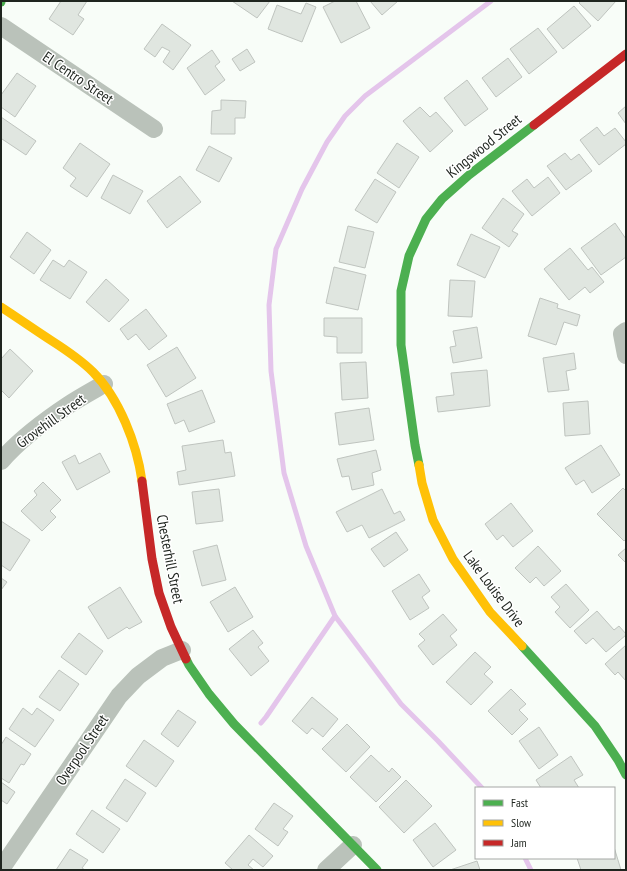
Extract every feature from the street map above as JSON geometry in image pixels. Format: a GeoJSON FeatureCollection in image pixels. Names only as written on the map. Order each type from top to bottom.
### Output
{"type":"FeatureCollection","features":[{"type":"Feature","properties":{"kind":"street","name":"El Centro Street"},"geometry":{"type":"LineString","coordinates":[[1,26],[154,129]]}},
{"type":"Feature","properties":{"kind":"street","name":"Kingswood Street"},"geometry":{"type":"LineString","coordinates":[[401,291],[409,256],[417,236],[426,219],[442,199],[469,174],[626,54]]}},
{"type":"Feature","properties":{"kind":"street","name":"Lake Louise Drive"},"geometry":{"type":"LineString","coordinates":[[401,291],[401,346],[415,445],[433,520],[453,560],[490,612],[595,726],[618,760],[626,775]]}},
{"type":"Feature","properties":{"kind":"street","name":"Chesterhill Street"},"geometry":{"type":"LineString","coordinates":[[1,307],[70,353],[92,371],[104,384],[120,410],[136,453],[141,476],[152,559],[159,593],[171,627],[189,665],[209,694],[234,724],[377,870]]}},
{"type":"Feature","properties":{"kind":"street"},"geometry":{"type":"LineString","coordinates":[[624,332],[626,355]]}},
{"type":"Feature","properties":{"kind":"street","name":"Grovehill Street"},"geometry":{"type":"LineString","coordinates":[[1,461],[34,430],[68,405],[104,384]]}},
{"type":"Feature","properties":{"kind":"street","name":"Overpool Street"},"geometry":{"type":"LineString","coordinates":[[1,869],[118,696],[138,676],[162,658],[182,650]]}},
{"type":"Feature","properties":{"kind":"street"},"geometry":{"type":"LineString","coordinates":[[326,870],[353,845]]}},
{"type":"Feature","properties":{"kind":"building"},"geometry":{"type":"Polygon","coordinates":[[[61,1],[87,1],[78,15],[84,19],[73,35],[49,19],[61,1]]]}},
{"type":"Feature","properties":{"kind":"building"},"geometry":{"type":"Polygon","coordinates":[[[232,1],[270,1],[257,18],[232,1]]]}},
{"type":"Feature","properties":{"kind":"building"},"geometry":{"type":"Polygon","coordinates":[[[335,1],[356,1],[370,28],[341,43],[323,7],[335,1]]]}},
{"type":"Feature","properties":{"kind":"building"},"geometry":{"type":"Polygon","coordinates":[[[370,1],[398,1],[382,15],[370,1]]]}},
{"type":"Feature","properties":{"kind":"building"},"geometry":{"type":"Polygon","coordinates":[[[581,1],[616,1],[598,21],[579,3],[581,1]]]}},
{"type":"Feature","properties":{"kind":"building"},"geometry":{"type":"Polygon","coordinates":[[[306,3],[316,7],[302,42],[268,29],[277,5],[301,14],[306,3]]]}},
{"type":"Feature","properties":{"kind":"building"},"geometry":{"type":"Polygon","coordinates":[[[574,6],[591,26],[563,49],[547,29],[574,6]]]}},
{"type":"Feature","properties":{"kind":"building"},"geometry":{"type":"Polygon","coordinates":[[[162,24],[191,45],[173,70],[163,62],[170,51],[162,47],[155,57],[144,49],[162,24]]]}},
{"type":"Feature","properties":{"kind":"building"},"geometry":{"type":"Polygon","coordinates":[[[538,28],[557,52],[529,74],[510,49],[538,28]]]}},
{"type":"Feature","properties":{"kind":"building"},"geometry":{"type":"Polygon","coordinates":[[[247,49],[255,62],[240,71],[232,59],[247,49]]]}},
{"type":"Feature","properties":{"kind":"building"},"geometry":{"type":"Polygon","coordinates":[[[212,50],[220,62],[215,66],[225,80],[205,95],[187,68],[212,50]]]}},
{"type":"Feature","properties":{"kind":"building"},"geometry":{"type":"Polygon","coordinates":[[[508,58],[522,77],[496,97],[482,78],[508,58]]]}},
{"type":"Feature","properties":{"kind":"building"},"geometry":{"type":"Polygon","coordinates":[[[17,73],[36,86],[15,117],[1,107],[1,95],[17,73]]]}},
{"type":"Feature","properties":{"kind":"building"},"geometry":{"type":"Polygon","coordinates":[[[467,80],[488,109],[465,126],[444,98],[467,80]]]}},
{"type":"Feature","properties":{"kind":"building"},"geometry":{"type":"Polygon","coordinates":[[[221,100],[246,101],[245,118],[235,118],[235,134],[211,134],[212,111],[221,110],[221,100]]]}},
{"type":"Feature","properties":{"kind":"building"},"geometry":{"type":"Polygon","coordinates":[[[626,106],[626,124],[618,113],[626,106]]]}},
{"type":"Feature","properties":{"kind":"building"},"geometry":{"type":"Polygon","coordinates":[[[420,107],[430,117],[436,112],[453,131],[430,152],[403,121],[420,107]]]}},
{"type":"Feature","properties":{"kind":"building"},"geometry":{"type":"Polygon","coordinates":[[[1,117],[36,141],[26,155],[2,139],[1,141],[1,117]]]}},
{"type":"Feature","properties":{"kind":"building"},"geometry":{"type":"Polygon","coordinates":[[[597,127],[604,136],[615,128],[626,142],[626,144],[599,165],[580,140],[597,127]]]}},
{"type":"Feature","properties":{"kind":"building"},"geometry":{"type":"Polygon","coordinates":[[[80,143],[110,164],[87,197],[70,186],[76,178],[63,168],[80,143]]]}},
{"type":"Feature","properties":{"kind":"building"},"geometry":{"type":"Polygon","coordinates":[[[397,143],[419,157],[399,188],[377,173],[397,143]]]}},
{"type":"Feature","properties":{"kind":"building"},"geometry":{"type":"Polygon","coordinates":[[[209,146],[232,158],[219,182],[196,170],[209,146]]]}},
{"type":"Feature","properties":{"kind":"building"},"geometry":{"type":"Polygon","coordinates":[[[565,153],[571,160],[579,154],[592,171],[566,190],[547,166],[565,153]]]}},
{"type":"Feature","properties":{"kind":"building"},"geometry":{"type":"Polygon","coordinates":[[[113,175],[143,191],[130,214],[101,198],[113,175]]]}},
{"type":"Feature","properties":{"kind":"building"},"geometry":{"type":"Polygon","coordinates":[[[180,176],[201,202],[167,228],[147,201],[180,176]]]}},
{"type":"Feature","properties":{"kind":"building"},"geometry":{"type":"Polygon","coordinates":[[[548,177],[560,193],[532,216],[512,191],[527,179],[534,188],[548,177]]]}},
{"type":"Feature","properties":{"kind":"building"},"geometry":{"type":"Polygon","coordinates":[[[375,179],[396,192],[377,223],[355,210],[375,179]]]}},
{"type":"Feature","properties":{"kind":"building"},"geometry":{"type":"Polygon","coordinates":[[[503,198],[524,214],[512,231],[518,234],[509,247],[482,228],[503,198]]]}},
{"type":"Feature","properties":{"kind":"building"},"geometry":{"type":"Polygon","coordinates":[[[615,223],[626,239],[626,257],[601,275],[581,248],[615,223]]]}},
{"type":"Feature","properties":{"kind":"building"},"geometry":{"type":"Polygon","coordinates":[[[348,226],[374,232],[365,268],[339,262],[348,226]]]}},
{"type":"Feature","properties":{"kind":"building"},"geometry":{"type":"Polygon","coordinates":[[[27,232],[51,250],[34,274],[10,257],[27,232]]]}},
{"type":"Feature","properties":{"kind":"building"},"geometry":{"type":"Polygon","coordinates":[[[471,234],[500,247],[485,278],[457,265],[471,234]]]}},
{"type":"Feature","properties":{"kind":"building"},"geometry":{"type":"Polygon","coordinates":[[[570,248],[588,270],[592,267],[604,282],[590,293],[585,287],[569,300],[544,269],[570,248]]]}},
{"type":"Feature","properties":{"kind":"building"},"geometry":{"type":"Polygon","coordinates":[[[53,260],[64,267],[69,260],[87,272],[70,299],[40,280],[53,260]]]}},
{"type":"Feature","properties":{"kind":"building"},"geometry":{"type":"Polygon","coordinates":[[[334,267],[366,275],[358,310],[326,303],[334,267]]]}},
{"type":"Feature","properties":{"kind":"building"},"geometry":{"type":"Polygon","coordinates":[[[106,279],[129,300],[109,322],[86,302],[106,279]]]}},
{"type":"Feature","properties":{"kind":"building"},"geometry":{"type":"Polygon","coordinates":[[[450,280],[475,281],[472,317],[448,316],[450,280]]]}},
{"type":"Feature","properties":{"kind":"building"},"geometry":{"type":"Polygon","coordinates":[[[540,298],[558,304],[557,308],[580,315],[577,326],[564,322],[556,345],[528,336],[540,298]]]}},
{"type":"Feature","properties":{"kind":"building"},"geometry":{"type":"Polygon","coordinates":[[[146,309],[167,336],[149,350],[136,334],[128,340],[120,329],[146,309]]]}},
{"type":"Feature","properties":{"kind":"building"},"geometry":{"type":"Polygon","coordinates":[[[324,318],[362,318],[362,353],[337,353],[337,337],[324,336],[324,318]]]}},
{"type":"Feature","properties":{"kind":"building"},"geometry":{"type":"Polygon","coordinates":[[[477,327],[482,358],[453,363],[450,347],[456,346],[453,331],[477,327]]]}},
{"type":"Feature","properties":{"kind":"building"},"geometry":{"type":"Polygon","coordinates":[[[177,347],[196,378],[166,397],[147,365],[177,347]]]}},
{"type":"Feature","properties":{"kind":"building"},"geometry":{"type":"Polygon","coordinates":[[[10,349],[33,371],[9,398],[1,390],[1,359],[10,349]]]}},
{"type":"Feature","properties":{"kind":"building"},"geometry":{"type":"Polygon","coordinates":[[[574,353],[576,369],[566,371],[569,390],[548,392],[543,358],[574,353]]]}},
{"type":"Feature","properties":{"kind":"building"},"geometry":{"type":"Polygon","coordinates":[[[366,362],[368,398],[342,400],[340,363],[366,362]]]}},
{"type":"Feature","properties":{"kind":"building"},"geometry":{"type":"Polygon","coordinates":[[[487,370],[490,406],[438,412],[436,397],[454,395],[451,373],[487,370]]]}},
{"type":"Feature","properties":{"kind":"building"},"geometry":{"type":"Polygon","coordinates":[[[202,390],[215,422],[189,432],[184,420],[175,424],[167,404],[202,390]]]}},
{"type":"Feature","properties":{"kind":"building"},"geometry":{"type":"Polygon","coordinates":[[[588,401],[590,434],[565,436],[563,403],[588,401]]]}},
{"type":"Feature","properties":{"kind":"building"},"geometry":{"type":"Polygon","coordinates":[[[369,408],[374,440],[339,445],[335,413],[369,408]]]}},
{"type":"Feature","properties":{"kind":"building"},"geometry":{"type":"Polygon","coordinates":[[[223,440],[225,453],[231,452],[235,476],[179,485],[177,472],[186,470],[182,446],[223,440]]]}},
{"type":"Feature","properties":{"kind":"building"},"geometry":{"type":"Polygon","coordinates":[[[601,445],[620,475],[592,493],[584,480],[576,485],[565,468],[601,445]]]}},
{"type":"Feature","properties":{"kind":"building"},"geometry":{"type":"Polygon","coordinates":[[[376,450],[381,470],[372,473],[374,485],[352,490],[349,476],[342,477],[337,459],[376,450]]]}},
{"type":"Feature","properties":{"kind":"building"},"geometry":{"type":"Polygon","coordinates":[[[100,453],[110,472],[77,490],[62,462],[75,455],[79,464],[100,453]]]}},
{"type":"Feature","properties":{"kind":"building"},"geometry":{"type":"Polygon","coordinates":[[[43,482],[61,500],[50,511],[56,517],[42,531],[21,511],[37,495],[34,491],[43,482]]]}},
{"type":"Feature","properties":{"kind":"building"},"geometry":{"type":"Polygon","coordinates":[[[623,488],[626,491],[626,539],[624,541],[597,514],[623,488]]]}},
{"type":"Feature","properties":{"kind":"building"},"geometry":{"type":"Polygon","coordinates":[[[219,489],[223,521],[196,524],[192,492],[219,489]]]}},
{"type":"Feature","properties":{"kind":"building"},"geometry":{"type":"Polygon","coordinates":[[[382,489],[394,514],[400,511],[405,520],[369,538],[362,525],[347,532],[336,512],[382,489]]]}},
{"type":"Feature","properties":{"kind":"building"},"geometry":{"type":"Polygon","coordinates":[[[511,503],[533,531],[513,547],[503,535],[497,540],[485,524],[511,503]]]}},
{"type":"Feature","properties":{"kind":"building"},"geometry":{"type":"Polygon","coordinates":[[[1,521],[30,540],[10,571],[1,565],[1,521]]]}},
{"type":"Feature","properties":{"kind":"building"},"geometry":{"type":"Polygon","coordinates":[[[396,532],[408,550],[384,567],[371,549],[396,532]]]}},
{"type":"Feature","properties":{"kind":"building"},"geometry":{"type":"Polygon","coordinates":[[[217,545],[226,580],[202,586],[193,551],[217,545]]]}},
{"type":"Feature","properties":{"kind":"building"},"geometry":{"type":"Polygon","coordinates":[[[538,546],[561,571],[544,586],[536,577],[530,583],[515,568],[538,546]]]}},
{"type":"Feature","properties":{"kind":"building"},"geometry":{"type":"Polygon","coordinates":[[[626,548],[626,563],[618,555],[626,548]]]}},
{"type":"Feature","properties":{"kind":"building"},"geometry":{"type":"Polygon","coordinates":[[[419,574],[430,591],[422,597],[429,608],[410,620],[392,591],[419,574]]]}},
{"type":"Feature","properties":{"kind":"building"},"geometry":{"type":"Polygon","coordinates":[[[1,578],[7,582],[1,590],[1,578]]]}},
{"type":"Feature","properties":{"kind":"building"},"geometry":{"type":"Polygon","coordinates":[[[566,584],[589,610],[570,628],[555,612],[560,607],[551,597],[566,584]]]}},
{"type":"Feature","properties":{"kind":"building"},"geometry":{"type":"Polygon","coordinates":[[[120,587],[142,622],[129,629],[127,627],[108,639],[88,607],[120,587]]]}},
{"type":"Feature","properties":{"kind":"building"},"geometry":{"type":"Polygon","coordinates":[[[235,587],[253,617],[228,632],[210,602],[235,587]]]}},
{"type":"Feature","properties":{"kind":"building"},"geometry":{"type":"Polygon","coordinates":[[[597,611],[614,630],[619,626],[626,634],[606,652],[593,638],[586,644],[574,631],[597,611]]]}},
{"type":"Feature","properties":{"kind":"building"},"geometry":{"type":"Polygon","coordinates":[[[443,614],[457,630],[450,636],[457,645],[433,665],[418,646],[425,640],[419,634],[443,614]]]}},
{"type":"Feature","properties":{"kind":"building"},"geometry":{"type":"Polygon","coordinates":[[[253,630],[263,643],[258,647],[269,661],[251,676],[229,649],[253,630]]]}},
{"type":"Feature","properties":{"kind":"building"},"geometry":{"type":"Polygon","coordinates":[[[79,633],[103,651],[86,675],[61,657],[79,633]]]}},
{"type":"Feature","properties":{"kind":"building"},"geometry":{"type":"Polygon","coordinates":[[[626,645],[626,681],[618,672],[615,675],[605,664],[626,645]]]}},
{"type":"Feature","properties":{"kind":"building"},"geometry":{"type":"Polygon","coordinates":[[[475,652],[491,667],[484,674],[493,682],[471,705],[446,682],[475,652]]]}},
{"type":"Feature","properties":{"kind":"building"},"geometry":{"type":"Polygon","coordinates":[[[59,670],[79,684],[60,711],[39,697],[59,670]]]}},
{"type":"Feature","properties":{"kind":"building"},"geometry":{"type":"Polygon","coordinates":[[[511,689],[526,704],[519,710],[528,719],[512,735],[488,711],[511,689]]]}},
{"type":"Feature","properties":{"kind":"building"},"geometry":{"type":"Polygon","coordinates":[[[312,697],[338,719],[323,737],[312,728],[307,734],[292,721],[312,697]]]}},
{"type":"Feature","properties":{"kind":"building"},"geometry":{"type":"Polygon","coordinates":[[[23,708],[32,715],[37,708],[54,720],[35,747],[9,729],[23,708]]]}},
{"type":"Feature","properties":{"kind":"building"},"geometry":{"type":"Polygon","coordinates":[[[178,710],[196,722],[178,747],[161,734],[178,710]]]}},
{"type":"Feature","properties":{"kind":"building"},"geometry":{"type":"Polygon","coordinates":[[[347,724],[370,747],[346,772],[322,749],[347,724]]]}},
{"type":"Feature","properties":{"kind":"building"},"geometry":{"type":"Polygon","coordinates":[[[539,727],[558,755],[539,769],[519,741],[539,727]]]}},
{"type":"Feature","properties":{"kind":"building"},"geometry":{"type":"Polygon","coordinates":[[[6,737],[31,754],[24,765],[21,764],[9,783],[1,778],[1,745],[6,737]]]}},
{"type":"Feature","properties":{"kind":"building"},"geometry":{"type":"Polygon","coordinates":[[[144,740],[174,761],[156,787],[126,766],[144,740]]]}},
{"type":"Feature","properties":{"kind":"building"},"geometry":{"type":"Polygon","coordinates":[[[371,755],[389,772],[392,768],[401,777],[376,802],[350,777],[371,755]]]}},
{"type":"Feature","properties":{"kind":"building"},"geometry":{"type":"Polygon","coordinates":[[[571,756],[583,775],[574,780],[578,787],[540,787],[536,780],[571,756]]]}},
{"type":"Feature","properties":{"kind":"building"},"geometry":{"type":"Polygon","coordinates":[[[125,779],[146,793],[127,822],[106,808],[125,779]]]}},
{"type":"Feature","properties":{"kind":"building"},"geometry":{"type":"Polygon","coordinates":[[[406,780],[432,806],[404,833],[379,807],[406,780]]]}},
{"type":"Feature","properties":{"kind":"building"},"geometry":{"type":"Polygon","coordinates":[[[1,782],[15,792],[7,804],[1,800],[1,782]]]}},
{"type":"Feature","properties":{"kind":"building"},"geometry":{"type":"Polygon","coordinates":[[[274,803],[293,816],[283,829],[288,832],[278,846],[255,829],[274,803]]]}},
{"type":"Feature","properties":{"kind":"building"},"geometry":{"type":"Polygon","coordinates":[[[92,810],[120,829],[103,853],[76,834],[92,810]]]}},
{"type":"Feature","properties":{"kind":"building"},"geometry":{"type":"Polygon","coordinates":[[[435,823],[456,850],[433,867],[413,840],[435,823]]]}},
{"type":"Feature","properties":{"kind":"building"},"geometry":{"type":"Polygon","coordinates":[[[249,835],[273,856],[263,867],[253,859],[248,865],[254,870],[233,870],[225,863],[249,835]]]}},
{"type":"Feature","properties":{"kind":"building"},"geometry":{"type":"Polygon","coordinates":[[[70,849],[88,860],[82,868],[85,870],[56,870],[70,849]]]}},
{"type":"Feature","properties":{"kind":"building"},"geometry":{"type":"Polygon","coordinates":[[[615,850],[621,870],[581,870],[577,859],[615,859],[615,850]]]}},
{"type":"Feature","properties":{"kind":"building"},"geometry":{"type":"Polygon","coordinates":[[[477,861],[480,870],[450,870],[477,861]]]}},
{"type":"Feature","properties":{"kind":"waterway"},"geometry":{"type":"LineString","coordinates":[[261,723],[335,616],[306,546],[284,473],[271,371],[269,305],[276,249],[302,189],[327,142],[345,116],[365,96],[491,1]]}},
{"type":"Feature","properties":{"kind":"waterway"},"geometry":{"type":"LineString","coordinates":[[335,616],[401,704],[481,787]]}},
{"type":"Feature","properties":{"kind":"waterway"},"geometry":{"type":"LineString","coordinates":[[526,859],[531,870]]}},
{"type":"Feature","properties":{"kind":"traffic: fast"},"geometry":{"type":"LineString","coordinates":[[419,465],[401,345],[401,291],[409,256],[426,219],[442,199],[469,175],[534,125]]}},
{"type":"Feature","properties":{"kind":"traffic: fast"},"geometry":{"type":"LineString","coordinates":[[522,646],[595,726],[618,760],[626,775]]}},
{"type":"Feature","properties":{"kind":"traffic: fast"},"geometry":{"type":"LineString","coordinates":[[186,659],[209,694],[234,724],[377,870]]}},
{"type":"Feature","properties":{"kind":"traffic: slow"},"geometry":{"type":"LineString","coordinates":[[1,307],[73,355],[93,372],[102,383],[119,408],[125,422],[136,452],[142,481]]}},
{"type":"Feature","properties":{"kind":"traffic: slow"},"geometry":{"type":"LineString","coordinates":[[419,465],[422,483],[433,520],[453,559],[490,612],[522,646]]}},
{"type":"Feature","properties":{"kind":"traffic: jam"},"geometry":{"type":"LineString","coordinates":[[534,125],[626,54]]}},
{"type":"Feature","properties":{"kind":"traffic: jam"},"geometry":{"type":"LineString","coordinates":[[142,481],[152,559],[159,593],[171,627],[186,659]]}}]}
